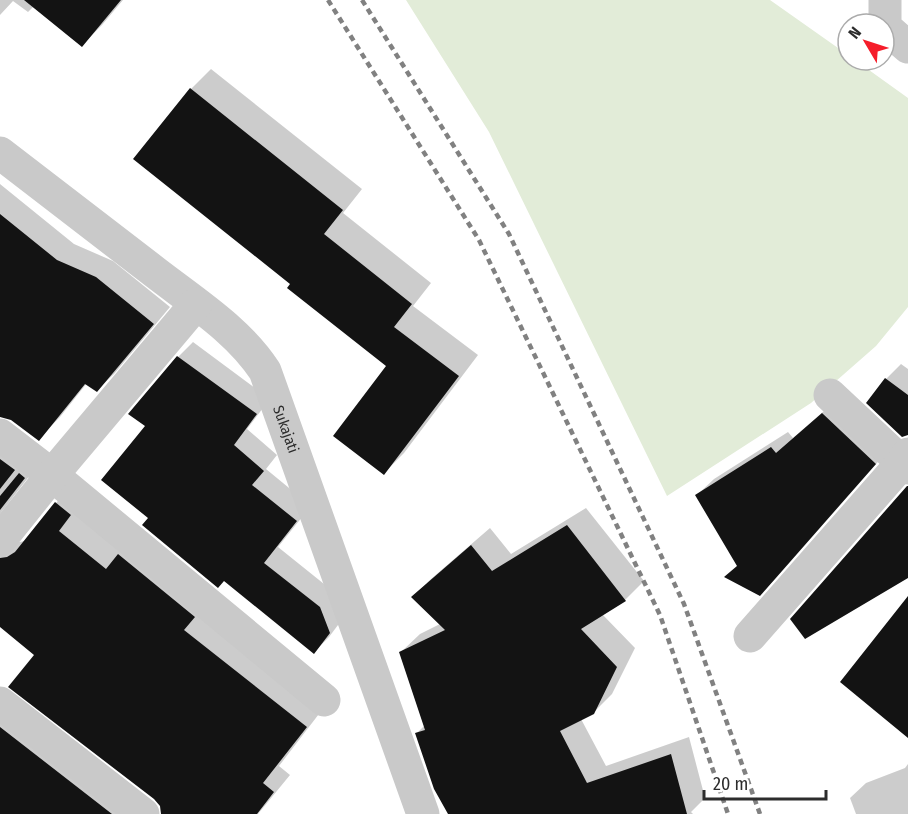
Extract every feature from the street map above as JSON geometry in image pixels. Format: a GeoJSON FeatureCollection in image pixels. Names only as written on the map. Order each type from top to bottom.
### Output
{"type":"FeatureCollection","features":[{"type":"Feature","properties":{"kind":"street"},"geometry":{"type":"LineString","coordinates":[[885,0],[885,27],[908,47]]}},
{"type":"Feature","properties":{"kind":"street","name":"Sukajati"},"geometry":{"type":"LineString","coordinates":[[0,153],[241,340],[265,371],[423,814]]}},
{"type":"Feature","properties":{"kind":"street"},"geometry":{"type":"LineString","coordinates":[[0,540],[196,304]]}},
{"type":"Feature","properties":{"kind":"street"},"geometry":{"type":"LineString","coordinates":[[750,636],[906,461],[830,395]]}},
{"type":"Feature","properties":{"kind":"street"},"geometry":{"type":"LineString","coordinates":[[0,435],[324,700]]}},
{"type":"Feature","properties":{"kind":"street"},"geometry":{"type":"LineString","coordinates":[[0,703],[143,814]]}},
{"type":"Feature","properties":{"kind":"green space"},"geometry":{"type":"Polygon","coordinates":[[[406,0],[770,0],[836,47],[836,72],[872,72],[908,98],[908,307],[876,346],[811,403],[667,496],[489,132],[406,0]]]}},
{"type":"Feature","properties":{"kind":"building"},"geometry":{"type":"Polygon","coordinates":[[[24,0],[121,0],[82,47],[24,0]]]}},
{"type":"Feature","properties":{"kind":"building"},"geometry":{"type":"Polygon","coordinates":[[[190,88],[343,210],[324,234],[412,304],[394,327],[459,376],[384,475],[333,436],[386,366],[287,288],[290,284],[133,159],[190,88]]]}},
{"type":"Feature","properties":{"kind":"building"},"geometry":{"type":"Polygon","coordinates":[[[0,214],[57,260],[96,277],[154,324],[97,392],[85,384],[39,441],[11,420],[0,417],[0,214]]]}},
{"type":"Feature","properties":{"kind":"building"},"geometry":{"type":"Polygon","coordinates":[[[177,356],[257,414],[234,445],[264,471],[252,485],[297,521],[264,563],[320,607],[330,633],[314,654],[224,581],[218,588],[142,525],[148,518],[101,480],[145,426],[128,414],[177,356]]]}},
{"type":"Feature","properties":{"kind":"building"},"geometry":{"type":"Polygon","coordinates":[[[885,378],[908,395],[908,435],[902,437],[866,403],[885,378]]]}},
{"type":"Feature","properties":{"kind":"building"},"geometry":{"type":"Polygon","coordinates":[[[822,413],[876,464],[760,596],[724,577],[737,566],[695,495],[771,447],[776,453],[822,413]]]}},
{"type":"Feature","properties":{"kind":"building"},"geometry":{"type":"Polygon","coordinates":[[[0,459],[15,470],[0,489],[0,459]]]}},
{"type":"Feature","properties":{"kind":"building"},"geometry":{"type":"Polygon","coordinates":[[[19,473],[25,478],[0,510],[0,496],[19,473]]]}},
{"type":"Feature","properties":{"kind":"building"},"geometry":{"type":"Polygon","coordinates":[[[907,486],[908,578],[805,639],[790,619],[907,486]]]}},
{"type":"Feature","properties":{"kind":"building"},"geometry":{"type":"Polygon","coordinates":[[[55,502],[71,515],[59,531],[106,569],[118,554],[195,617],[184,630],[307,727],[263,783],[274,792],[257,814],[161,814],[160,806],[154,799],[8,687],[34,655],[0,627],[0,558],[15,552],[55,502]]]}},
{"type":"Feature","properties":{"kind":"building"},"geometry":{"type":"Polygon","coordinates":[[[567,525],[626,601],[581,629],[617,667],[594,714],[560,731],[587,783],[671,754],[687,814],[448,814],[434,789],[415,733],[425,730],[399,652],[445,630],[411,597],[471,545],[492,571],[567,525]]]}},
{"type":"Feature","properties":{"kind":"building"},"geometry":{"type":"Polygon","coordinates":[[[908,596],[908,738],[840,682],[908,596]]]}},
{"type":"Feature","properties":{"kind":"building"},"geometry":{"type":"Polygon","coordinates":[[[0,727],[112,814],[0,814],[0,727]]]}},
{"type":"Feature","properties":{"kind":"railway"},"geometry":{"type":"LineString","coordinates":[[328,0],[479,240],[660,615],[728,814]]}},
{"type":"Feature","properties":{"kind":"railway"},"geometry":{"type":"LineString","coordinates":[[362,0],[509,234],[684,604],[760,814]]}}]}
